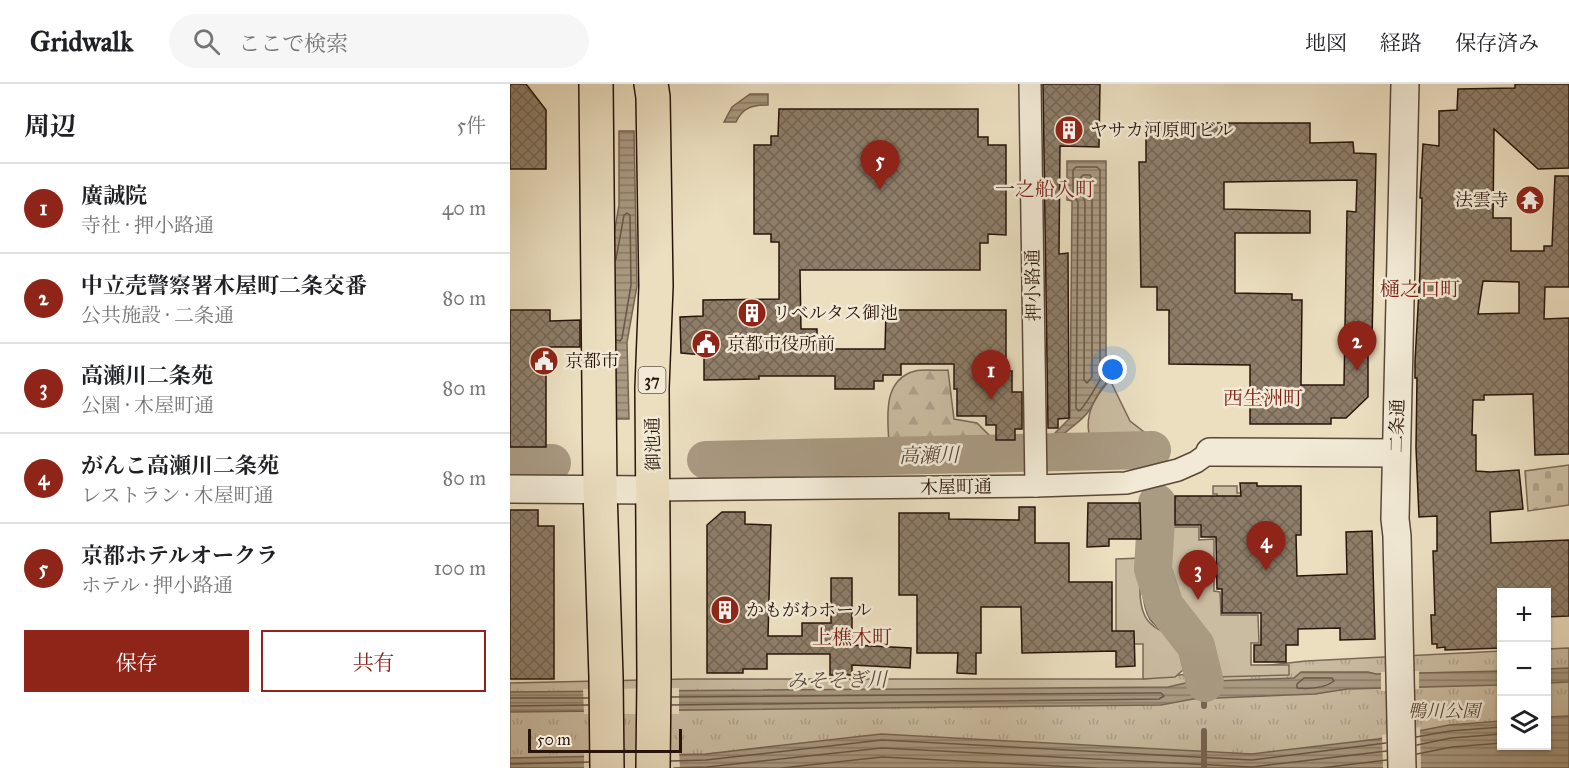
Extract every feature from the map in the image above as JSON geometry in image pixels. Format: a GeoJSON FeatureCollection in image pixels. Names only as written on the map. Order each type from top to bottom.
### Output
{"type":"FeatureCollection","features":[{"type":"Feature","properties":{"kind":"main road"},"geometry":{"type":"LineString","coordinates":[[596,84],[600,490],[607,768]]}},
{"type":"Feature","properties":{"kind":"main road","name":"御池通"},"geometry":{"type":"LineString","coordinates":[[651,84],[656,286],[652,388],[653,768]]}},
{"type":"Feature","properties":{"kind":"street","name":"押小路通"},"geometry":{"type":"LineString","coordinates":[[1030,84],[1036,476]]}},
{"type":"Feature","properties":{"kind":"street","name":"二条通"},"geometry":{"type":"LineString","coordinates":[[1401,768],[1395,519],[1405,84]]}},
{"type":"Feature","properties":{"kind":"street","name":"木屋町通"},"geometry":{"type":"LineString","coordinates":[[510,489],[653,490],[1036,476],[1126,483],[1178,470],[1196,462],[1210,452],[1396,453]]}},
{"type":"Feature","properties":{"kind":"green space"},"geometry":{"type":"Polygon","coordinates":[[[948,370],[954,419],[977,423],[990,436],[988,445],[917,447],[889,445],[889,402],[896,383],[915,371],[948,370]]]}},
{"type":"Feature","properties":{"kind":"green space"},"geometry":{"type":"Polygon","coordinates":[[[1110,380],[1130,421],[1148,435],[1089,435],[1088,419],[1092,405],[1110,380]]]}},
{"type":"Feature","properties":{"kind":"green space"},"geometry":{"type":"Polygon","coordinates":[[[1569,465],[1569,505],[1528,511],[1525,471],[1569,465]]]}},
{"type":"Feature","properties":{"kind":"green space"},"geometry":{"type":"Polygon","coordinates":[[[1213,486],[1237,486],[1237,493],[1246,493],[1246,501],[1217,501],[1217,494],[1213,494],[1213,486]]]}},
{"type":"Feature","properties":{"kind":"green space"},"geometry":{"type":"Polygon","coordinates":[[[1175,527],[1199,527],[1199,540],[1214,539],[1214,591],[1220,592],[1221,615],[1258,615],[1259,643],[1251,643],[1251,665],[1289,665],[1289,675],[1214,677],[1211,670],[1206,670],[1202,650],[1189,632],[1191,625],[1184,609],[1168,591],[1157,570],[1160,533],[1175,527]]]}},
{"type":"Feature","properties":{"kind":"green space"},"geometry":{"type":"Polygon","coordinates":[[[1153,536],[1150,566],[1140,574],[1140,598],[1145,617],[1158,629],[1182,636],[1192,649],[1198,671],[1183,670],[1175,677],[1143,679],[1143,644],[1116,644],[1116,559],[1142,558],[1143,538],[1153,536]]]}},
{"type":"Feature","properties":{"kind":"green space","name":"鴨川公園"},"geometry":{"type":"Polygon","coordinates":[[[1569,648],[1569,768],[510,768],[510,683],[687,679],[1143,679],[1306,661],[1497,651],[1497,750],[1551,750],[1551,649],[1569,648]]]}},
{"type":"Feature","properties":{"kind":"water"},"geometry":{"type":"Polygon","coordinates":[[[750,94],[768,94],[768,105],[749,108],[736,122],[724,122],[732,107],[750,94]]]}},
{"type":"Feature","properties":{"kind":"water"},"geometry":{"type":"Polygon","coordinates":[[[619,131],[634,131],[637,286],[627,342],[629,419],[613,419],[609,264],[619,205],[619,131]]]}},
{"type":"Feature","properties":{"kind":"water"},"geometry":{"type":"Polygon","coordinates":[[[1067,161],[1106,161],[1106,383],[1082,419],[1059,439],[1048,440],[1070,418],[1072,201],[1067,200],[1067,161]]]}},
{"type":"Feature","properties":{"kind":"water"},"geometry":{"type":"Polygon","coordinates":[[[1153,569],[1165,592],[1181,611],[1188,625],[1184,633],[1164,630],[1156,626],[1147,613],[1142,584],[1145,573],[1153,569]]]}},
{"type":"Feature","properties":{"kind":"water"},"geometry":{"type":"Polygon","coordinates":[[[1569,668],[1569,682],[1551,683],[1551,669],[1569,668]]]}},
{"type":"Feature","properties":{"kind":"water"},"geometry":{"type":"Polygon","coordinates":[[[1497,671],[1497,685],[1347,689],[1315,694],[1193,699],[1161,705],[510,712],[510,692],[1168,687],[1194,681],[1199,676],[1207,674],[1210,674],[1213,681],[1294,678],[1301,672],[1376,674],[1497,671]]]}},
{"type":"Feature","properties":{"kind":"water"},"geometry":{"type":"Polygon","coordinates":[[[1569,716],[1569,768],[510,768],[510,758],[706,754],[881,734],[1252,754],[1378,739],[1449,725],[1497,721],[1497,750],[1551,750],[1551,717],[1569,716]]]}},
{"type":"Feature","properties":{"kind":"pier"},"geometry":{"type":"Polygon","coordinates":[[[1419,671],[1419,689],[1381,691],[1381,672],[1419,671]]]}},
{"type":"Feature","properties":{"kind":"pier"},"geometry":{"type":"Polygon","coordinates":[[[679,688],[679,714],[584,714],[583,689],[679,688]]]}},
{"type":"Feature","properties":{"kind":"pier"},"geometry":{"type":"Polygon","coordinates":[[[1420,727],[1421,768],[1383,768],[1382,735],[1420,727]]]}},
{"type":"Feature","properties":{"kind":"pier"},"geometry":{"type":"Polygon","coordinates":[[[679,751],[680,768],[584,768],[584,753],[679,751]]]}},
{"type":"Feature","properties":{"kind":"building"},"geometry":{"type":"Polygon","coordinates":[[[510,84],[526,84],[546,110],[546,169],[510,169],[510,84]]]}},
{"type":"Feature","properties":{"kind":"building"},"geometry":{"type":"Polygon","coordinates":[[[1043,84],[1100,84],[1099,147],[1060,146],[1059,254],[1068,253],[1069,418],[1058,419],[1058,428],[1048,428],[1043,84]]]}},
{"type":"Feature","properties":{"kind":"building"},"geometry":{"type":"Polygon","coordinates":[[[1515,84],[1569,84],[1569,168],[1538,169],[1494,129],[1493,218],[1511,218],[1511,251],[1544,251],[1544,246],[1552,246],[1555,176],[1569,176],[1569,287],[1545,287],[1544,319],[1569,318],[1569,454],[1535,455],[1533,394],[1484,395],[1484,400],[1473,400],[1472,435],[1476,435],[1476,471],[1519,470],[1523,509],[1490,512],[1491,543],[1569,540],[1569,616],[1551,617],[1551,588],[1497,588],[1497,648],[1445,650],[1445,647],[1437,648],[1437,644],[1432,644],[1431,615],[1435,615],[1433,551],[1437,551],[1437,516],[1419,517],[1415,361],[1423,144],[1439,146],[1439,111],[1457,110],[1458,89],[1515,88],[1515,84]],[[1483,281],[1478,314],[1519,313],[1519,282],[1483,281]]]}},
{"type":"Feature","properties":{"kind":"building"},"geometry":{"type":"Polygon","coordinates":[[[779,109],[978,109],[978,137],[988,137],[988,145],[1006,145],[1006,235],[988,234],[988,243],[980,243],[980,270],[800,270],[801,329],[817,329],[817,349],[885,349],[886,310],[1006,310],[1006,371],[1012,371],[1012,392],[1022,392],[1022,429],[1015,429],[1015,440],[996,440],[996,425],[986,425],[986,416],[957,416],[954,364],[901,364],[901,375],[883,375],[883,381],[874,381],[874,389],[835,389],[835,376],[759,376],[759,379],[704,380],[704,355],[681,353],[680,317],[703,316],[703,300],[779,299],[779,242],[771,242],[771,234],[754,234],[754,145],[771,145],[771,136],[778,136],[779,109]]]}},
{"type":"Feature","properties":{"kind":"building"},"geometry":{"type":"Polygon","coordinates":[[[1146,123],[1310,123],[1310,143],[1353,142],[1354,153],[1376,154],[1372,339],[1368,339],[1368,397],[1346,418],[1331,418],[1331,424],[1250,424],[1250,365],[1169,364],[1169,310],[1157,310],[1157,287],[1141,287],[1139,162],[1146,162],[1146,123]],[[1357,180],[1224,182],[1224,209],[1310,211],[1310,233],[1235,233],[1235,293],[1292,294],[1292,300],[1302,300],[1301,385],[1344,385],[1347,211],[1356,212],[1357,180]]]}},
{"type":"Feature","properties":{"kind":"building"},"geometry":{"type":"Polygon","coordinates":[[[510,310],[550,310],[550,321],[580,320],[580,347],[550,347],[551,367],[546,367],[546,447],[510,447],[510,310]]]}},
{"type":"Feature","properties":{"kind":"building"},"geometry":{"type":"Polygon","coordinates":[[[1240,483],[1257,483],[1257,486],[1301,486],[1301,535],[1296,535],[1297,576],[1347,574],[1346,532],[1372,531],[1375,639],[1340,640],[1340,628],[1298,629],[1298,645],[1286,645],[1286,662],[1254,662],[1254,645],[1261,645],[1261,613],[1222,613],[1222,589],[1217,589],[1216,537],[1201,537],[1201,525],[1175,525],[1175,496],[1241,496],[1240,483]]]}},
{"type":"Feature","properties":{"kind":"building"},"geometry":{"type":"Polygon","coordinates":[[[1088,503],[1140,503],[1141,539],[1109,539],[1109,546],[1087,547],[1088,503]]]}},
{"type":"Feature","properties":{"kind":"building"},"geometry":{"type":"Polygon","coordinates":[[[1019,507],[1035,507],[1035,543],[1069,543],[1069,582],[1112,582],[1112,631],[1134,631],[1135,666],[1116,667],[1116,651],[1022,653],[1021,607],[981,607],[981,653],[976,653],[976,674],[957,673],[958,653],[917,653],[917,595],[899,595],[899,513],[949,513],[949,519],[1019,520],[1019,507]]]}},
{"type":"Feature","properties":{"kind":"building"},"geometry":{"type":"Polygon","coordinates":[[[510,510],[538,510],[538,526],[554,526],[554,679],[510,679],[510,510]]]}},
{"type":"Feature","properties":{"kind":"building"},"geometry":{"type":"Polygon","coordinates":[[[722,512],[745,512],[745,524],[771,525],[768,636],[802,636],[802,623],[831,623],[831,578],[852,578],[852,645],[911,648],[910,668],[852,665],[852,675],[830,675],[830,654],[767,654],[767,669],[743,669],[743,673],[707,673],[707,525],[722,512]]]}},
{"type":"Feature","properties":{"kind":"waterway","name":"高瀬川"},"geometry":{"type":"LineString","coordinates":[[706,460],[1152,450]]}},
{"type":"Feature","properties":{"kind":"waterway","name":"高瀬川"},"geometry":{"type":"LineString","coordinates":[[510,463],[552,463]]}},
{"type":"Feature","properties":{"kind":"waterway","name":"高瀬川"},"geometry":{"type":"LineString","coordinates":[[1157,503],[1153,569],[1165,606],[1196,646],[1205,683]]}},
{"type":"Feature","properties":{"kind":"waterway"},"geometry":{"type":"LineString","coordinates":[[1204,700],[1204,706]]}},
{"type":"Feature","properties":{"kind":"waterway"},"geometry":{"type":"LineString","coordinates":[[1204,731],[1204,768]]}},
{"type":"Feature","properties":{"kind":"place","name":"ヤサカ河原町ビル"},"geometry":{"type":"Point","coordinates":[1069,130]}},
{"type":"Feature","properties":{"kind":"place","name":"京都ホテルオークラ"},"geometry":{"type":"Point","coordinates":[880,190]}},
{"type":"Feature","properties":{"kind":"place","name":"法雲寺"},"geometry":{"type":"Point","coordinates":[1530,200]}},
{"type":"Feature","properties":{"kind":"place","name":"リベルタス御池"},"geometry":{"type":"Point","coordinates":[752,313]}},
{"type":"Feature","properties":{"kind":"place","name":"京都市役所前"},"geometry":{"type":"Point","coordinates":[706,344]}},
{"type":"Feature","properties":{"kind":"place","name":"京都市"},"geometry":{"type":"Point","coordinates":[544,361]}},
{"type":"Feature","properties":{"kind":"place","name":"中立売警察署木屋町二条交番"},"geometry":{"type":"Point","coordinates":[1357,371]}},
{"type":"Feature","properties":{"kind":"place","name":"廣誠院"},"geometry":{"type":"Point","coordinates":[991,400]}},
{"type":"Feature","properties":{"kind":"place","name":"がんこ高瀬川二条苑"},"geometry":{"type":"Point","coordinates":[1266,571]}},
{"type":"Feature","properties":{"kind":"place","name":"高瀬川二条苑"},"geometry":{"type":"Point","coordinates":[1198,600]}},
{"type":"Feature","properties":{"kind":"place","name":"かもがわホール"},"geometry":{"type":"Point","coordinates":[725,610]}},
{"type":"Feature","properties":{"kind":"district","name":"一之船入町"},"geometry":{"type":"Point","coordinates":[1045,189]}},
{"type":"Feature","properties":{"kind":"district","name":"樋之口町"},"geometry":{"type":"Point","coordinates":[1420,289]}},
{"type":"Feature","properties":{"kind":"district","name":"西生洲町"},"geometry":{"type":"Point","coordinates":[1263,398]}},
{"type":"Feature","properties":{"kind":"district","name":"上樵木町"},"geometry":{"type":"Point","coordinates":[852,637]}},
{"type":"Feature","properties":{"kind":"water label","name":"みそそぎ川"},"geometry":{"type":"Point","coordinates":[837,680]}}]}
